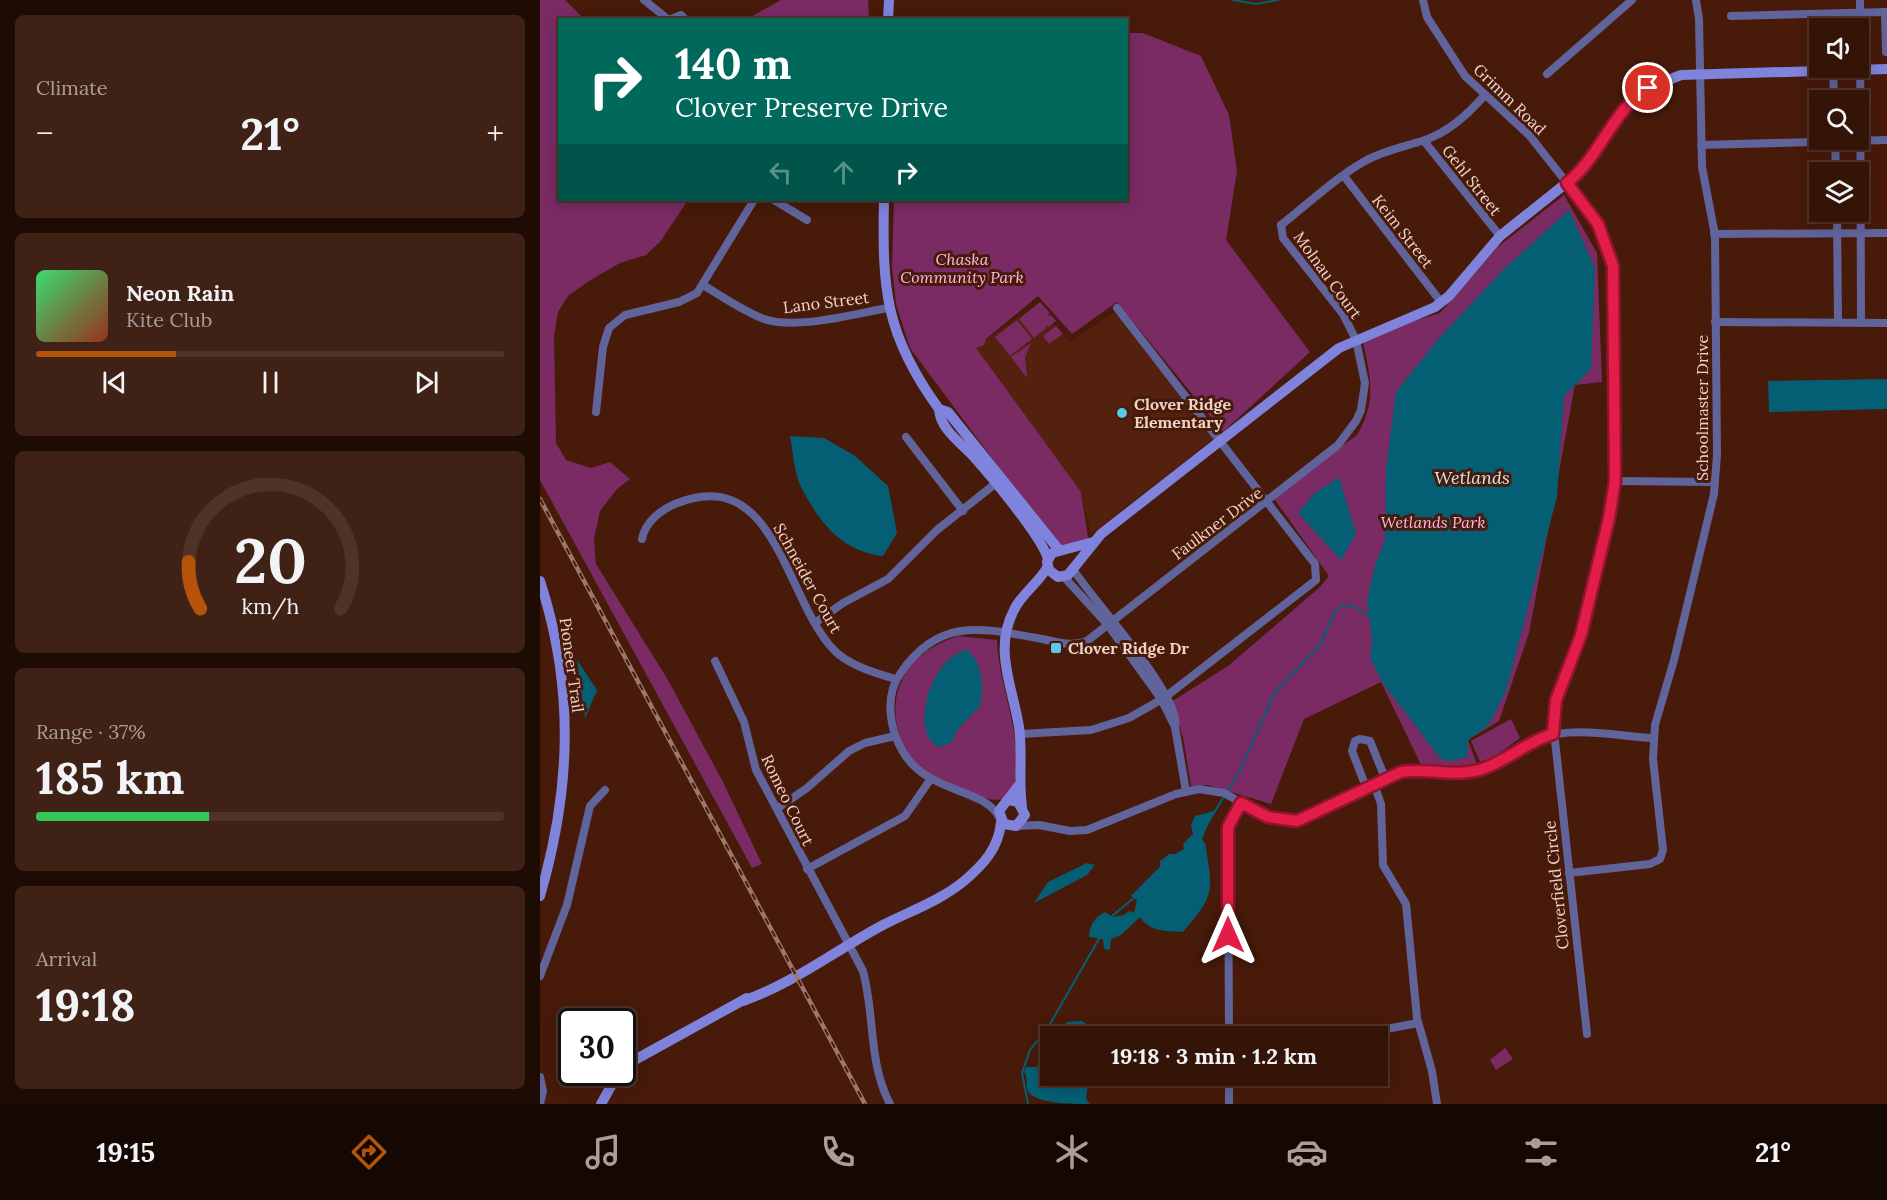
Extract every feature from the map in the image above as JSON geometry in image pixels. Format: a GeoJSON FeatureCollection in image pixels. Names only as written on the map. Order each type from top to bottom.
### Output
{"type":"FeatureCollection","features":[{"type":"Feature","properties":{"kind":"street"},"geometry":{"type":"LineString","coordinates":[[644,0],[666,18]]}},
{"type":"Feature","properties":{"kind":"street"},"geometry":{"type":"LineString","coordinates":[[888,18],[889,0]]}},
{"type":"Feature","properties":{"kind":"street","name":"Grimm Road"},"geometry":{"type":"LineString","coordinates":[[1423,0],[1427,16],[1460,69],[1529,135],[1598,224],[1613,266],[1615,481]]}},
{"type":"Feature","properties":{"kind":"street"},"geometry":{"type":"LineString","coordinates":[[1547,74],[1632,0]]}},
{"type":"Feature","properties":{"kind":"street","name":"Schoolmaster Drive"},"geometry":{"type":"LineString","coordinates":[[1569,873],[1650,864],[1660,859],[1663,850],[1653,738],[1657,711],[1674,660],[1715,482],[1717,454],[1714,234],[1702,167],[1699,20],[1696,0]]}},
{"type":"Feature","properties":{"kind":"street"},"geometry":{"type":"LineString","coordinates":[[1860,0],[1860,18]]}},
{"type":"Feature","properties":{"kind":"street"},"geometry":{"type":"LineString","coordinates":[[1731,16],[1886,12],[1886,52]]}},
{"type":"Feature","properties":{"kind":"street"},"geometry":{"type":"LineString","coordinates":[[1831,14],[1831,18]]}},
{"type":"Feature","properties":{"kind":"street"},"geometry":{"type":"LineString","coordinates":[[1869,70],[1887,69]]}},
{"type":"Feature","properties":{"kind":"street"},"geometry":{"type":"LineString","coordinates":[[1037,584],[1067,572],[1092,542],[1340,348],[1435,307],[1475,269],[1500,236],[1590,162],[1618,116],[1638,95],[1668,78],[1700,74],[1809,70]]}},
{"type":"Feature","properties":{"kind":"street"},"geometry":{"type":"LineString","coordinates":[[1344,176],[1377,155],[1424,141],[1457,123],[1485,95]]}},
{"type":"Feature","properties":{"kind":"street"},"geometry":{"type":"LineString","coordinates":[[1869,141],[1887,140]]}},
{"type":"Feature","properties":{"kind":"street","name":"Gehl Street"},"geometry":{"type":"LineString","coordinates":[[1424,141],[1500,236]]}},
{"type":"Feature","properties":{"kind":"street"},"geometry":{"type":"LineString","coordinates":[[1701,145],[1809,141]]}},
{"type":"Feature","properties":{"kind":"street"},"geometry":{"type":"LineString","coordinates":[[1859,150],[1861,323]]}},
{"type":"Feature","properties":{"kind":"street","name":"Molnau Court"},"geometry":{"type":"LineString","coordinates":[[1344,176],[1277,224],[1283,238],[1343,314],[1356,340]]}},
{"type":"Feature","properties":{"kind":"street","name":"Keim Street"},"geometry":{"type":"LineString","coordinates":[[1344,176],[1441,302]]}},
{"type":"Feature","properties":{"kind":"street"},"geometry":{"type":"LineString","coordinates":[[596,412],[603,347],[609,328],[625,315],[689,299],[703,285],[753,201]]}},
{"type":"Feature","properties":{"kind":"street"},"geometry":{"type":"LineString","coordinates":[[776,201],[807,220]]}},
{"type":"Feature","properties":{"kind":"street"},"geometry":{"type":"LineString","coordinates":[[884,201],[883,267],[888,308],[906,358],[939,409],[948,412],[1039,541],[1051,573],[1067,572]]}},
{"type":"Feature","properties":{"kind":"street"},"geometry":{"type":"LineString","coordinates":[[1837,222],[1838,322]]}},
{"type":"Feature","properties":{"kind":"street"},"geometry":{"type":"LineString","coordinates":[[1714,234],[1887,233]]}},
{"type":"Feature","properties":{"kind":"street","name":"Lano Street"},"geometry":{"type":"LineString","coordinates":[[703,285],[755,315],[777,322],[803,322],[888,308]]}},
{"type":"Feature","properties":{"kind":"street"},"geometry":{"type":"LineString","coordinates":[[1020,734],[1091,730],[1129,718],[1164,697],[1316,580],[1316,564],[1117,308]]}},
{"type":"Feature","properties":{"kind":"street"},"geometry":{"type":"LineString","coordinates":[[1715,322],[1887,322]]}},
{"type":"Feature","properties":{"kind":"street","name":"Faulkner Drive"},"geometry":{"type":"LineString","coordinates":[[1006,633],[1075,645],[1091,639],[1338,445],[1356,421],[1361,410],[1365,383],[1362,357],[1356,340]]}},
{"type":"Feature","properties":{"kind":"street"},"geometry":{"type":"LineString","coordinates":[[906,437],[963,511]]}},
{"type":"Feature","properties":{"kind":"street"},"geometry":{"type":"LineString","coordinates":[[1615,481],[1715,482]]}},
{"type":"Feature","properties":{"kind":"street","name":"Cloverfield Circle"},"geometry":{"type":"LineString","coordinates":[[1587,1034],[1553,734],[1556,700],[1581,635],[1609,518],[1615,481]]}},
{"type":"Feature","properties":{"kind":"street"},"geometry":{"type":"LineString","coordinates":[[815,623],[843,603],[888,579],[928,538],[998,482]]}},
{"type":"Feature","properties":{"kind":"street"},"geometry":{"type":"LineString","coordinates":[[998,482],[1062,550],[1072,556],[1067,572]]}},
{"type":"Feature","properties":{"kind":"street","name":"Schneider Court"},"geometry":{"type":"LineString","coordinates":[[642,539],[643,532],[652,519],[683,501],[714,496],[742,504],[758,518],[772,538],[815,623],[835,651],[843,658],[896,679]]}},
{"type":"Feature","properties":{"kind":"street"},"geometry":{"type":"LineString","coordinates":[[636,1060],[743,1001],[796,977],[850,945],[929,904],[963,882],[985,861],[997,842],[1024,819],[1020,782],[1020,734],[1005,668],[1006,633],[1013,610],[1037,584],[1048,562],[1062,550],[1092,542]]}},
{"type":"Feature","properties":{"kind":"street"},"geometry":{"type":"LineString","coordinates":[[1067,572],[1109,623],[1164,697],[1175,727],[1186,791]]}},
{"type":"Feature","properties":{"kind":"street","name":"Pioneer Trail"},"geometry":{"type":"LineString","coordinates":[[540,582],[560,663],[566,759],[561,814],[540,896]]}},
{"type":"Feature","properties":{"kind":"street"},"geometry":{"type":"LineString","coordinates":[[1006,633],[984,629],[949,633],[920,649],[896,679],[891,706],[895,736],[909,762],[930,780],[984,802],[1000,819],[1014,826],[1039,825],[1054,830],[1087,830],[1186,791],[1204,789],[1224,793],[1268,817],[1297,821],[1385,778],[1413,770],[1454,774],[1479,770],[1501,761],[1531,741],[1553,734],[1653,738]]}},
{"type":"Feature","properties":{"kind":"street","name":"Romeo Court"},"geometry":{"type":"LineString","coordinates":[[715,661],[744,722],[752,760],[807,869],[863,970],[870,995],[874,1060],[879,1080],[890,1104]]}},
{"type":"Feature","properties":{"kind":"street"},"geometry":{"type":"LineString","coordinates":[[778,808],[807,788],[849,752],[865,743],[895,736]]}},
{"type":"Feature","properties":{"kind":"street"},"geometry":{"type":"LineString","coordinates":[[1385,778],[1370,741],[1360,739],[1355,741],[1352,751],[1381,804],[1383,865],[1406,904],[1418,1023],[1432,1071],[1437,1104]]}},
{"type":"Feature","properties":{"kind":"street"},"geometry":{"type":"LineString","coordinates":[[807,869],[905,816],[930,780]]}},
{"type":"Feature","properties":{"kind":"street"},"geometry":{"type":"LineString","coordinates":[[997,842],[999,811],[1020,782]]}},
{"type":"Feature","properties":{"kind":"street"},"geometry":{"type":"LineString","coordinates":[[540,976],[567,904],[590,806],[605,790]]}},
{"type":"Feature","properties":{"kind":"street"},"geometry":{"type":"LineString","coordinates":[[984,802],[1007,801],[1023,809],[1039,825]]}},
{"type":"Feature","properties":{"kind":"street"},"geometry":{"type":"LineString","coordinates":[[1229,1026],[1228,833],[1229,821],[1241,803]]}},
{"type":"Feature","properties":{"kind":"street"},"geometry":{"type":"LineString","coordinates":[[1388,1029],[1418,1023]]}},
{"type":"Feature","properties":{"kind":"street"},"geometry":{"type":"LineString","coordinates":[[540,1077],[543,1091],[540,1104]]}},
{"type":"Feature","properties":{"kind":"street"},"geometry":{"type":"LineString","coordinates":[[601,1104],[612,1086]]}},
{"type":"Feature","properties":{"kind":"street"},"geometry":{"type":"LineString","coordinates":[[1229,1086],[1229,1104]]}},
{"type":"Feature","properties":{"kind":"shaded area"},"geometry":{"type":"Polygon","coordinates":[[[1037,305],[1070,342],[1115,312],[1213,439],[1091,534],[1081,492],[975,347],[1037,305]]]}},
{"type":"Feature","properties":{"kind":"green space"},"geometry":{"type":"Polygon","coordinates":[[[540,0],[565,0],[583,18],[558,18],[558,201],[687,201],[660,242],[646,255],[620,263],[589,281],[568,296],[558,312],[554,336],[556,443],[566,460],[591,468],[610,462],[630,479],[617,489],[600,511],[594,539],[596,564],[668,680],[723,782],[762,864],[752,868],[540,480],[540,0]]]}},
{"type":"Feature","properties":{"kind":"green space"},"geometry":{"type":"Polygon","coordinates":[[[781,0],[868,0],[869,18],[749,18],[781,0]]]}},
{"type":"Feature","properties":{"kind":"green space","name":"Chaska Community Park"},"geometry":{"type":"Polygon","coordinates":[[[1128,33],[1143,33],[1201,56],[1229,115],[1237,171],[1226,240],[1310,352],[1223,432],[1117,302],[1072,334],[1038,296],[986,339],[984,345],[976,348],[1081,492],[1089,544],[1058,547],[910,348],[896,304],[892,267],[894,201],[1128,201],[1128,33]]]}},
{"type":"Feature","properties":{"kind":"green space","name":"Wetlands"},"geometry":{"type":"Polygon","coordinates":[[[1564,195],[1597,253],[1602,382],[1575,385],[1529,633],[1499,721],[1468,740],[1479,770],[1424,771],[1381,682],[1304,719],[1271,804],[1208,785],[1191,786],[1183,737],[1171,702],[1228,666],[1320,587],[1329,576],[1273,497],[1357,435],[1364,422],[1370,398],[1369,376],[1362,337],[1440,313],[1499,246],[1564,195]]]}},
{"type":"Feature","properties":{"kind":"green space"},"geometry":{"type":"Polygon","coordinates":[[[1040,302],[1050,313],[1047,316],[1051,315],[1056,321],[1048,327],[1045,325],[1046,328],[1034,338],[1019,319],[1040,302]]]}},
{"type":"Feature","properties":{"kind":"green space"},"geometry":{"type":"Polygon","coordinates":[[[1017,320],[1032,339],[1010,356],[995,337],[1017,320]]]}},
{"type":"Feature","properties":{"kind":"green space"},"geometry":{"type":"Polygon","coordinates":[[[1056,326],[1063,334],[1049,344],[1043,336],[1056,326]]]}},
{"type":"Feature","properties":{"kind":"green space"},"geometry":{"type":"Polygon","coordinates":[[[1031,343],[1025,357],[1027,378],[1011,357],[1031,343]]]}},
{"type":"Feature","properties":{"kind":"green space"},"geometry":{"type":"Polygon","coordinates":[[[958,636],[997,640],[1002,678],[1016,744],[1017,764],[1014,783],[1007,799],[982,798],[928,775],[913,762],[901,739],[896,721],[896,705],[898,689],[905,675],[926,652],[958,636]]]}},
{"type":"Feature","properties":{"kind":"green space"},"geometry":{"type":"Polygon","coordinates":[[[1511,719],[1520,738],[1493,758],[1480,762],[1471,741],[1511,719]]]}},
{"type":"Feature","properties":{"kind":"green space"},"geometry":{"type":"Polygon","coordinates":[[[1505,1048],[1513,1059],[1496,1070],[1490,1060],[1505,1048]]]}},
{"type":"Feature","properties":{"kind":"water","name":"Wetlands"},"geometry":{"type":"Polygon","coordinates":[[[1569,210],[1595,268],[1591,369],[1564,396],[1557,497],[1506,691],[1488,726],[1468,740],[1467,757],[1449,761],[1440,758],[1382,682],[1370,657],[1372,640],[1367,601],[1375,565],[1385,540],[1386,470],[1396,392],[1440,337],[1504,269],[1569,210]]]}},
{"type":"Feature","properties":{"kind":"water"},"geometry":{"type":"Polygon","coordinates":[[[1887,379],[1887,409],[1769,412],[1768,381],[1887,379]]]}},
{"type":"Feature","properties":{"kind":"water"},"geometry":{"type":"Polygon","coordinates":[[[790,436],[824,438],[855,456],[888,486],[897,533],[883,556],[868,553],[844,542],[824,523],[801,487],[795,468],[790,436]]]}},
{"type":"Feature","properties":{"kind":"water"},"geometry":{"type":"Polygon","coordinates":[[[1339,477],[1356,534],[1341,560],[1298,513],[1315,493],[1339,477]]]}},
{"type":"Feature","properties":{"kind":"water"},"geometry":{"type":"Polygon","coordinates":[[[967,650],[976,662],[981,676],[980,706],[958,729],[951,743],[938,747],[929,738],[925,726],[928,695],[943,665],[954,655],[967,650]]]}},
{"type":"Feature","properties":{"kind":"water"},"geometry":{"type":"Polygon","coordinates":[[[577,660],[597,690],[585,718],[577,660]]]}},
{"type":"Feature","properties":{"kind":"water"},"geometry":{"type":"Polygon","coordinates":[[[1214,811],[1202,839],[1205,843],[1210,872],[1207,900],[1183,932],[1154,928],[1140,917],[1121,935],[1111,939],[1110,950],[1104,949],[1103,939],[1089,937],[1093,922],[1105,912],[1113,917],[1124,915],[1129,911],[1134,913],[1137,900],[1131,896],[1160,867],[1160,861],[1169,854],[1175,854],[1184,849],[1183,844],[1193,834],[1191,825],[1195,816],[1214,811]]]}},
{"type":"Feature","properties":{"kind":"water"},"geometry":{"type":"Polygon","coordinates":[[[1087,863],[1095,865],[1087,875],[1034,903],[1048,882],[1087,863]]]}},
{"type":"Feature","properties":{"kind":"water"},"geometry":{"type":"Polygon","coordinates":[[[1082,1021],[1090,1026],[1063,1026],[1067,1022],[1082,1021]]]}},
{"type":"Feature","properties":{"kind":"water"},"geometry":{"type":"Polygon","coordinates":[[[1040,1058],[1040,1086],[1088,1086],[1086,1099],[1090,1104],[1050,1102],[1030,1094],[1024,1072],[1026,1067],[1037,1067],[1040,1058]]]}},
{"type":"Feature","properties":{"kind":"waterway"},"geometry":{"type":"LineString","coordinates":[[1233,0],[1256,4],[1278,0]]}},
{"type":"Feature","properties":{"kind":"waterway"},"geometry":{"type":"LineString","coordinates":[[1209,821],[1240,770],[1275,692],[1321,644],[1335,611],[1343,605],[1355,607],[1370,617]]}},
{"type":"Feature","properties":{"kind":"waterway"},"geometry":{"type":"LineString","coordinates":[[1112,916],[1135,897]]}},
{"type":"Feature","properties":{"kind":"waterway"},"geometry":{"type":"LineString","coordinates":[[1028,1104],[1022,1073],[1030,1050],[1050,1024],[1100,937]]}},
{"type":"Feature","properties":{"kind":"railway"},"geometry":{"type":"LineString","coordinates":[[540,499],[865,1104]]}},
{"type":"Feature","properties":{"kind":"place","name":"Clover Ridge Elementary"},"geometry":{"type":"Point","coordinates":[1122,413]}},
{"type":"Feature","properties":{"kind":"place","name":"Clover Ridge Dr"},"geometry":{"type":"Point","coordinates":[1056,648]}},
{"type":"Feature","properties":{"kind":"route"},"geometry":{"type":"LineString","coordinates":[[1228,935],[1228,827],[1229,821],[1241,803],[1268,817],[1297,821],[1401,772],[1413,770],[1454,774],[1479,770],[1496,764],[1531,741],[1553,734],[1556,700],[1581,635],[1609,518],[1615,481],[1613,266],[1598,224],[1567,183],[1590,162],[1610,128],[1628,104],[1648,88]]}},
{"type":"Feature","properties":{"kind":"park label","name":"Wetlands Park"},"geometry":{"type":"Point","coordinates":[1433,522]}}]}
